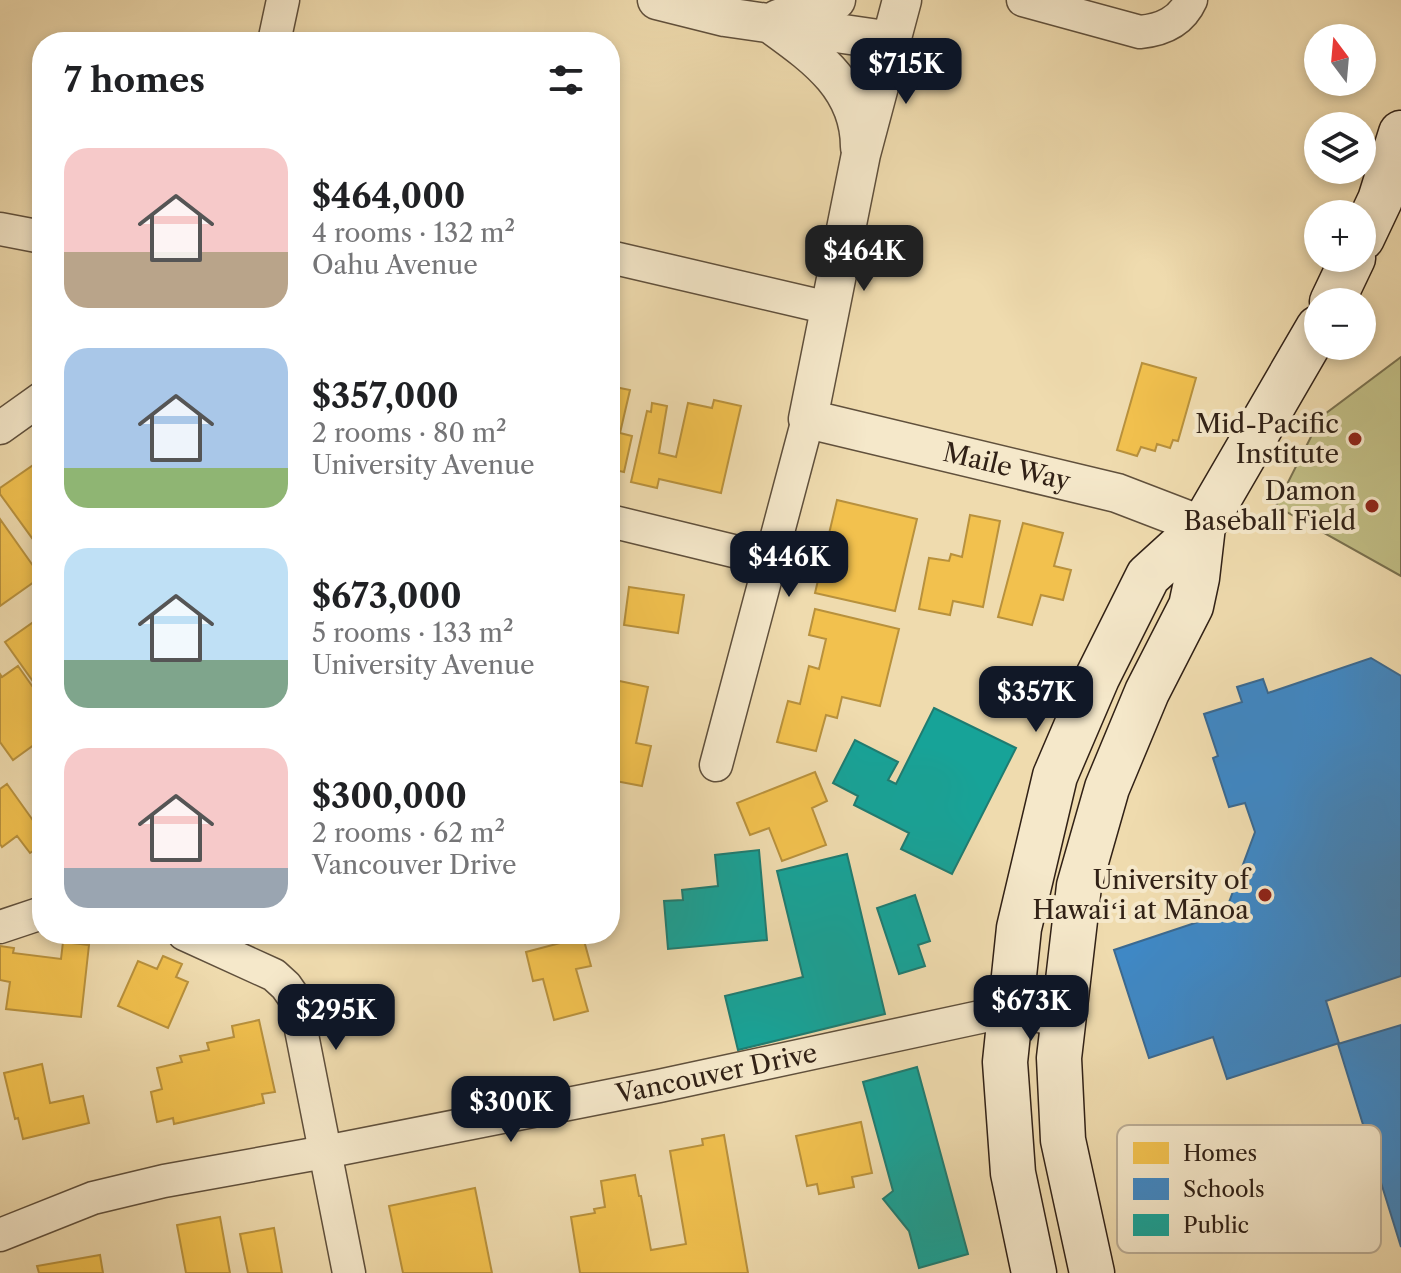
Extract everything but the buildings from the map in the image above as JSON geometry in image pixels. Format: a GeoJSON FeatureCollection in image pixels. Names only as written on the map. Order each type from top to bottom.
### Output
{"type":"FeatureCollection","features":[{"type":"Feature","properties":{"kind":"main road"},"geometry":{"type":"LineString","coordinates":[[1376,208],[1401,133]]}},
{"type":"Feature","properties":{"kind":"main road"},"geometry":{"type":"LineString","coordinates":[[1034,1273],[1013,1173],[1005,1062],[1019,928],[1055,776],[1097,678],[1148,576],[1203,526],[1304,352]]}},
{"type":"Feature","properties":{"kind":"main road"},"geometry":{"type":"LineString","coordinates":[[1092,1273],[1063,1140],[1059,1058],[1079,886],[1107,788],[1147,692],[1191,606],[1203,526]]}},
{"type":"Feature","properties":{"kind":"street"},"geometry":{"type":"LineString","coordinates":[[276,32],[283,0]]}},
{"type":"Feature","properties":{"kind":"street"},"geometry":{"type":"LineString","coordinates":[[657,0],[725,17],[892,41]]}},
{"type":"Feature","properties":{"kind":"street"},"geometry":{"type":"LineString","coordinates":[[768,22],[836,0]]}},
{"type":"Feature","properties":{"kind":"street"},"geometry":{"type":"LineString","coordinates":[[716,765],[808,419],[861,154],[902,0]]}},
{"type":"Feature","properties":{"kind":"street"},"geometry":{"type":"LineString","coordinates":[[1023,0],[1140,32],[1170,24],[1183,14],[1191,0]]}},
{"type":"Feature","properties":{"kind":"street"},"geometry":{"type":"LineString","coordinates":[[768,22],[817,57],[841,86],[857,120],[861,154]]}},
{"type":"Feature","properties":{"kind":"street"},"geometry":{"type":"LineString","coordinates":[[0,229],[32,235]]}},
{"type":"Feature","properties":{"kind":"street"},"geometry":{"type":"LineString","coordinates":[[620,259],[829,308]]}},
{"type":"Feature","properties":{"kind":"street"},"geometry":{"type":"LineString","coordinates":[[0,428],[32,405]]}},
{"type":"Feature","properties":{"kind":"street","name":"Maile Way"},"geometry":{"type":"LineString","coordinates":[[808,419],[1117,493],[1203,526]]}},
{"type":"Feature","properties":{"kind":"street"},"geometry":{"type":"LineString","coordinates":[[620,523],[754,556],[771,557]]}},
{"type":"Feature","properties":{"kind":"street"},"geometry":{"type":"LineString","coordinates":[[0,927],[32,916]]}},
{"type":"Feature","properties":{"kind":"street"},"geometry":{"type":"LineString","coordinates":[[206,944],[267,971],[281,980],[291,992],[300,1015],[349,1273]]}},
{"type":"Feature","properties":{"kind":"street","name":"Vancouver Drive"},"geometry":{"type":"LineString","coordinates":[[0,1235],[93,1198],[164,1181],[659,1086],[1008,1011],[1062,1020]]}},
{"type":"Feature","properties":{"kind":"shaded area","name":"Mid-Pacific Institute"},"geometry":{"type":"Polygon","coordinates":[[[1401,357],[1401,576],[1276,506],[1321,417],[1401,357]]]}},
{"type":"Feature","properties":{"kind":"place","name":"Mid-Pacific Institute"},"geometry":{"type":"Point","coordinates":[1355,439]}},
{"type":"Feature","properties":{"kind":"place","name":"Damon Baseball Field"},"geometry":{"type":"Point","coordinates":[1372,506]}},
{"type":"Feature","properties":{"kind":"place","name":"University of Hawaiʻi at Mānoa"},"geometry":{"type":"Point","coordinates":[1265,895]}}]}
